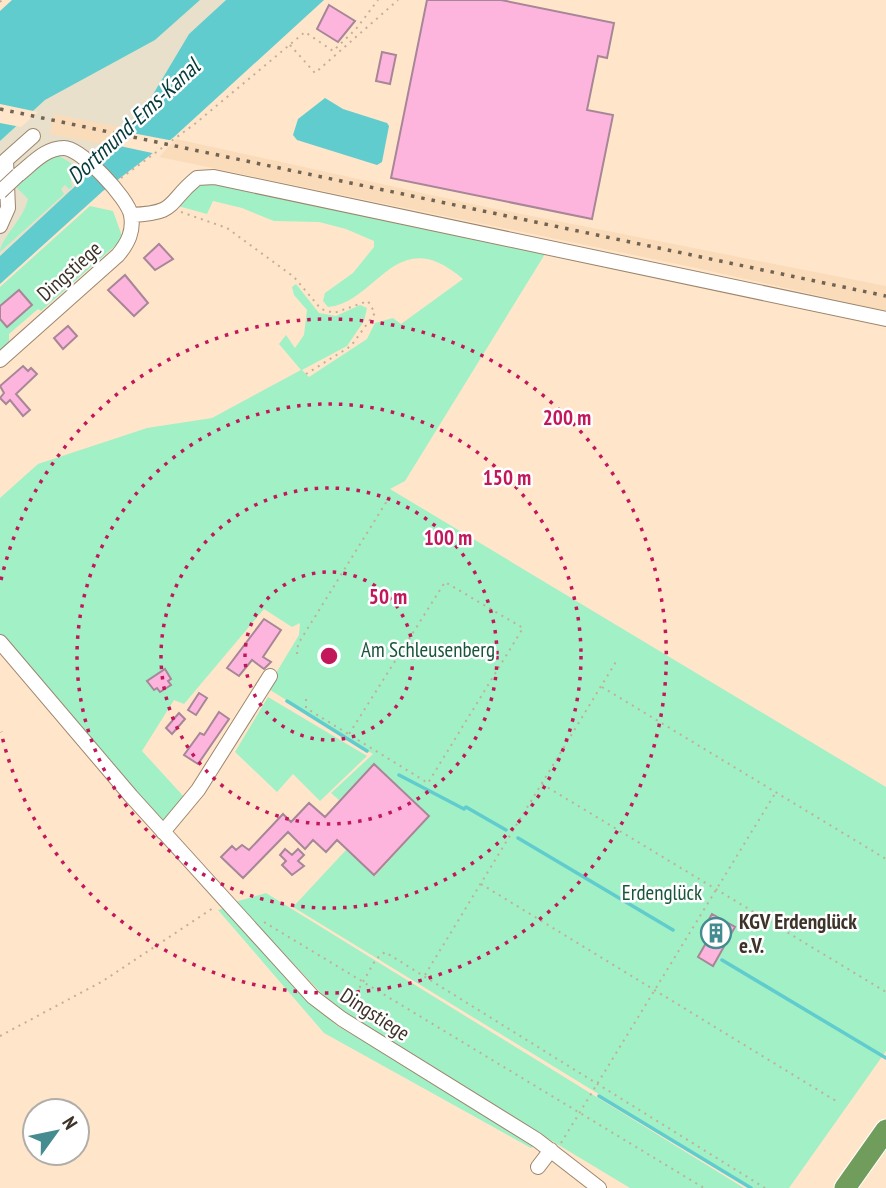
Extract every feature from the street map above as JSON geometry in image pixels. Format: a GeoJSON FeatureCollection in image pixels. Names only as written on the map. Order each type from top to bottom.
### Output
{"type":"FeatureCollection","features":[{"type":"Feature","properties":{"kind":"highway"},"geometry":{"type":"LineString","coordinates":[[845,1188],[886,1130]]}},
{"type":"Feature","properties":{"kind":"street"},"geometry":{"type":"LineString","coordinates":[[0,226],[8,208],[6,160],[33,136]]}},
{"type":"Feature","properties":{"kind":"street"},"geometry":{"type":"LineString","coordinates":[[0,192],[45,153],[56,149],[72,149],[113,183],[131,215],[152,214],[170,209],[197,178],[214,177],[886,319]]}},
{"type":"Feature","properties":{"kind":"street","name":"Dingstiege"},"geometry":{"type":"LineString","coordinates":[[0,360],[118,255],[129,239],[131,215]]}},
{"type":"Feature","properties":{"kind":"street","name":"Dingstiege"},"geometry":{"type":"LineString","coordinates":[[0,642],[163,832],[313,997],[342,1019],[553,1151],[597,1187]]}},
{"type":"Feature","properties":{"kind":"street"},"geometry":{"type":"LineString","coordinates":[[163,832],[198,790],[270,676]]}},
{"type":"Feature","properties":{"kind":"street"},"geometry":{"type":"LineString","coordinates":[[538,1167],[553,1151]]}},
{"type":"Feature","properties":{"kind":"path"},"geometry":{"type":"LineString","coordinates":[[113,183],[196,123],[298,36],[305,32],[333,51],[356,29],[378,0]]}},
{"type":"Feature","properties":{"kind":"path"},"geometry":{"type":"LineString","coordinates":[[289,44],[315,74],[398,0]]}},
{"type":"Feature","properties":{"kind":"path"},"geometry":{"type":"LineString","coordinates":[[170,209],[227,228],[294,277],[321,309],[334,313],[368,302],[373,305],[375,313],[351,346],[306,374]]}},
{"type":"Feature","properties":{"kind":"path"},"geometry":{"type":"LineString","coordinates":[[297,654],[298,644],[390,496]]}},
{"type":"Feature","properties":{"kind":"path"},"geometry":{"type":"LineString","coordinates":[[306,699],[306,708],[428,783],[523,628],[444,582],[349,734]]}},
{"type":"Feature","properties":{"kind":"path"},"geometry":{"type":"LineString","coordinates":[[425,976],[617,660]]}},
{"type":"Feature","properties":{"kind":"path"},"geometry":{"type":"LineString","coordinates":[[601,686],[886,859]]}},
{"type":"Feature","properties":{"kind":"path"},"geometry":{"type":"LineString","coordinates":[[542,784],[886,992]]}},
{"type":"Feature","properties":{"kind":"path"},"geometry":{"type":"LineString","coordinates":[[553,1151],[776,792]]}},
{"type":"Feature","properties":{"kind":"path"},"geometry":{"type":"LineString","coordinates":[[481,884],[836,1101]]}},
{"type":"Feature","properties":{"kind":"path"},"geometry":{"type":"LineString","coordinates":[[0,1036],[103,981],[207,914],[223,897]]}},
{"type":"Feature","properties":{"kind":"path"},"geometry":{"type":"LineString","coordinates":[[246,922],[258,920],[275,927],[704,1188]]}},
{"type":"Feature","properties":{"kind":"path"},"geometry":{"type":"LineString","coordinates":[[342,1019],[376,959],[385,952],[765,1188]]}},
{"type":"Feature","properties":{"kind":"shaded area"},"geometry":{"type":"Polygon","coordinates":[[[200,0],[226,0],[189,34],[127,138],[0,256],[0,141],[45,100],[155,40],[200,0]]]}},
{"type":"Feature","properties":{"kind":"shaded area"},"geometry":{"type":"Polygon","coordinates":[[[54,114],[129,129],[114,146],[50,134],[54,114]]]}},
{"type":"Feature","properties":{"kind":"shaded area"},"geometry":{"type":"Polygon","coordinates":[[[176,139],[486,207],[886,286],[886,311],[701,269],[159,157],[176,139]]]}},
{"type":"Feature","properties":{"kind":"green space"},"geometry":{"type":"Polygon","coordinates":[[[56,154],[74,165],[69,170],[72,187],[69,189],[65,185],[61,189],[64,194],[0,252],[28,199],[17,188],[18,182],[43,159],[56,154]]]}},
{"type":"Feature","properties":{"kind":"green space"},"geometry":{"type":"Polygon","coordinates":[[[211,181],[545,254],[405,481],[390,489],[886,787],[886,1051],[789,1188],[752,1188],[293,907],[346,850],[375,876],[430,816],[374,763],[339,800],[331,793],[373,754],[267,688],[299,635],[300,623],[292,627],[264,609],[184,704],[174,700],[142,751],[185,798],[166,829],[0,635],[0,498],[38,464],[147,428],[212,418],[301,370],[279,344],[286,335],[295,348],[304,335],[307,310],[294,295],[292,287],[296,284],[319,313],[336,316],[360,305],[367,308],[364,321],[347,346],[302,370],[309,377],[367,339],[375,323],[393,318],[401,324],[463,279],[440,263],[421,258],[404,261],[345,302],[328,307],[323,301],[325,293],[353,273],[374,247],[374,241],[346,229],[319,222],[274,221],[242,208],[213,201],[207,214],[178,206],[197,184],[211,181]]]}},
{"type":"Feature","properties":{"kind":"green space"},"geometry":{"type":"Polygon","coordinates":[[[90,206],[113,211],[122,236],[116,245],[41,311],[38,309],[9,334],[9,345],[0,353],[0,287],[90,206]]]}},
{"type":"Feature","properties":{"kind":"green space"},"geometry":{"type":"Polygon","coordinates":[[[268,697],[367,756],[320,801],[293,774],[277,792],[235,752],[268,697]]]}},
{"type":"Feature","properties":{"kind":"green space"},"geometry":{"type":"Polygon","coordinates":[[[266,893],[744,1188],[630,1188],[341,1014],[235,902],[266,893]]]}},
{"type":"Feature","properties":{"kind":"green space"},"geometry":{"type":"Polygon","coordinates":[[[225,908],[336,1025],[538,1144],[531,1148],[324,1033],[218,910],[225,908]]]}},
{"type":"Feature","properties":{"kind":"water"},"geometry":{"type":"Polygon","coordinates":[[[12,0],[200,0],[155,40],[45,100],[0,141],[0,11],[12,0]]]}},
{"type":"Feature","properties":{"kind":"water"},"geometry":{"type":"Polygon","coordinates":[[[226,0],[324,0],[174,137],[103,191],[0,284],[0,256],[127,138],[189,34],[226,0]]]}},
{"type":"Feature","properties":{"kind":"water"},"geometry":{"type":"Polygon","coordinates":[[[325,98],[343,109],[387,123],[389,126],[382,162],[377,165],[297,140],[293,135],[298,119],[325,98]]]}},
{"type":"Feature","properties":{"kind":"pier"},"geometry":{"type":"Polygon","coordinates":[[[0,104],[38,112],[21,127],[0,123],[0,104]]]}},
{"type":"Feature","properties":{"kind":"pier"},"geometry":{"type":"Polygon","coordinates":[[[127,132],[174,141],[157,154],[115,145],[127,132]]]}},
{"type":"Feature","properties":{"kind":"building"},"geometry":{"type":"Polygon","coordinates":[[[427,0],[501,0],[614,23],[607,58],[598,56],[587,110],[613,115],[592,219],[391,178],[427,0]]]}},
{"type":"Feature","properties":{"kind":"building"},"geometry":{"type":"Polygon","coordinates":[[[329,5],[355,21],[338,42],[317,29],[329,5]]]}},
{"type":"Feature","properties":{"kind":"building"},"geometry":{"type":"Polygon","coordinates":[[[382,52],[396,55],[390,84],[376,81],[382,52]]]}},
{"type":"Feature","properties":{"kind":"building"},"geometry":{"type":"Polygon","coordinates":[[[159,244],[173,259],[155,270],[144,258],[159,244]]]}},
{"type":"Feature","properties":{"kind":"building"},"geometry":{"type":"Polygon","coordinates":[[[125,275],[148,303],[134,316],[108,290],[125,275]]]}},
{"type":"Feature","properties":{"kind":"building"},"geometry":{"type":"Polygon","coordinates":[[[19,290],[32,305],[7,327],[0,319],[0,306],[19,290]]]}},
{"type":"Feature","properties":{"kind":"building"},"geometry":{"type":"Polygon","coordinates":[[[68,326],[77,336],[63,349],[54,338],[68,326]]]}},
{"type":"Feature","properties":{"kind":"building"},"geometry":{"type":"Polygon","coordinates":[[[23,366],[28,371],[31,368],[37,374],[16,394],[30,410],[23,416],[10,400],[6,404],[0,398],[4,393],[0,386],[23,366]]]}},
{"type":"Feature","properties":{"kind":"building"},"geometry":{"type":"Polygon","coordinates":[[[264,619],[281,630],[263,657],[271,662],[264,669],[252,660],[239,676],[227,668],[264,619]]]}},
{"type":"Feature","properties":{"kind":"building"},"geometry":{"type":"Polygon","coordinates":[[[165,669],[171,679],[168,681],[171,685],[160,692],[157,688],[154,690],[147,681],[165,669]]]}},
{"type":"Feature","properties":{"kind":"building"},"geometry":{"type":"Polygon","coordinates":[[[199,693],[207,698],[196,715],[188,710],[199,693]]]}},
{"type":"Feature","properties":{"kind":"building"},"geometry":{"type":"Polygon","coordinates":[[[219,712],[229,719],[198,764],[184,755],[200,733],[204,735],[219,712]]]}},
{"type":"Feature","properties":{"kind":"building"},"geometry":{"type":"Polygon","coordinates":[[[179,713],[185,719],[172,734],[166,728],[179,713]]]}},
{"type":"Feature","properties":{"kind":"building"},"geometry":{"type":"Polygon","coordinates":[[[374,764],[429,816],[374,875],[337,840],[326,852],[313,840],[305,849],[288,832],[243,878],[221,857],[232,846],[236,850],[242,845],[249,850],[283,814],[291,822],[309,803],[325,817],[374,764]]]}},
{"type":"Feature","properties":{"kind":"building"},"geometry":{"type":"Polygon","coordinates":[[[285,849],[292,855],[298,849],[304,855],[298,861],[304,866],[292,875],[282,865],[286,861],[280,855],[285,849]]]}},
{"type":"Feature","properties":{"kind":"building"},"geometry":{"type":"Polygon","coordinates":[[[712,914],[735,927],[713,966],[698,957],[710,936],[702,931],[712,914]]]}},
{"type":"Feature","properties":{"kind":"waterway"},"geometry":{"type":"LineString","coordinates":[[287,701],[367,751]]}},
{"type":"Feature","properties":{"kind":"waterway"},"geometry":{"type":"LineString","coordinates":[[399,775],[464,809],[466,807],[506,830]]}},
{"type":"Feature","properties":{"kind":"waterway"},"geometry":{"type":"LineString","coordinates":[[518,838],[673,930]]}},
{"type":"Feature","properties":{"kind":"waterway"},"geometry":{"type":"LineString","coordinates":[[722,960],[886,1058]]}},
{"type":"Feature","properties":{"kind":"waterway"},"geometry":{"type":"LineString","coordinates":[[599,1096],[751,1188]]}},
{"type":"Feature","properties":{"kind":"railway"},"geometry":{"type":"LineString","coordinates":[[0,109],[886,296]]}},
{"type":"Feature","properties":{"kind":"place","name":"KGV Erdenglück e.V."},"geometry":{"type":"Point","coordinates":[716,933]}},
{"type":"Feature","properties":{"kind":"water label","name":"Dortmund-Ems-Kanal"},"geometry":{"type":"Point","coordinates":[133,121]}},
{"type":"Feature","properties":{"kind":"park label","name":"Am Schleusenberg"},"geometry":{"type":"Point","coordinates":[428,649]}},
{"type":"Feature","properties":{"kind":"park label","name":"Erdenglück"},"geometry":{"type":"Point","coordinates":[662,892]}}]}
